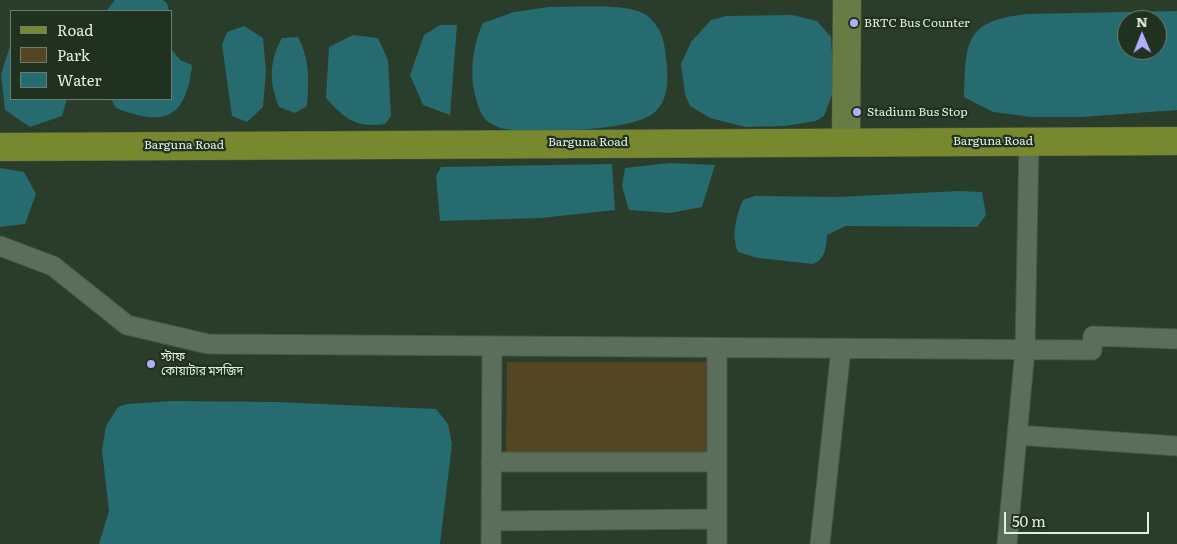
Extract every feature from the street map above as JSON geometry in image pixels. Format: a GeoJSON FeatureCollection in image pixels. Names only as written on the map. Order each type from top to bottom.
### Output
{"type":"FeatureCollection","features":[{"type":"Feature","properties":{"kind":"main road","name":"Barguna Road"},"geometry":{"type":"LineString","coordinates":[[0,147],[1177,141]]}},
{"type":"Feature","properties":{"kind":"street"},"geometry":{"type":"LineString","coordinates":[[846,142],[847,0]]}},
{"type":"Feature","properties":{"kind":"street"},"geometry":{"type":"LineString","coordinates":[[1007,544],[1024,350],[1029,141]]}},
{"type":"Feature","properties":{"kind":"street"},"geometry":{"type":"LineString","coordinates":[[0,246],[53,266],[127,325],[208,344],[1092,350],[1093,336],[1177,339]]}},
{"type":"Feature","properties":{"kind":"street"},"geometry":{"type":"LineString","coordinates":[[491,544],[492,346]]}},
{"type":"Feature","properties":{"kind":"street"},"geometry":{"type":"LineString","coordinates":[[717,544],[718,348]]}},
{"type":"Feature","properties":{"kind":"street"},"geometry":{"type":"LineString","coordinates":[[820,544],[841,349]]}},
{"type":"Feature","properties":{"kind":"street"},"geometry":{"type":"LineString","coordinates":[[1017,435],[1177,446]]}},
{"type":"Feature","properties":{"kind":"street"},"geometry":{"type":"LineString","coordinates":[[491,462],[717,462]]}},
{"type":"Feature","properties":{"kind":"street"},"geometry":{"type":"LineString","coordinates":[[491,521],[718,519]]}},
{"type":"Feature","properties":{"kind":"green space"},"geometry":{"type":"Polygon","coordinates":[[[507,362],[710,362],[711,457],[506,455],[507,362]]]}},
{"type":"Feature","properties":{"kind":"water"},"geometry":{"type":"Polygon","coordinates":[[[115,0],[163,0],[167,3],[169,10],[107,10],[115,0]]]}},
{"type":"Feature","properties":{"kind":"water"},"geometry":{"type":"Polygon","coordinates":[[[598,6],[624,8],[643,13],[651,19],[657,26],[663,39],[667,70],[667,89],[661,105],[655,112],[642,119],[624,124],[551,132],[506,129],[495,126],[486,120],[477,103],[472,77],[475,45],[483,23],[514,12],[549,7],[598,6]]]}},
{"type":"Feature","properties":{"kind":"water"},"geometry":{"type":"Polygon","coordinates":[[[1167,11],[1177,11],[1177,110],[1082,117],[1032,117],[993,112],[964,97],[966,61],[968,48],[973,37],[980,29],[991,22],[1006,17],[1027,14],[1117,12],[1117,60],[1167,60],[1167,11]]]}},
{"type":"Feature","properties":{"kind":"water"},"geometry":{"type":"Polygon","coordinates":[[[792,15],[817,21],[831,37],[834,89],[824,116],[816,121],[785,126],[745,127],[710,118],[690,106],[685,94],[681,64],[691,42],[711,20],[726,16],[792,15]]]}},
{"type":"Feature","properties":{"kind":"water"},"geometry":{"type":"Polygon","coordinates":[[[440,25],[457,25],[450,115],[423,105],[410,75],[424,35],[440,25]]]}},
{"type":"Feature","properties":{"kind":"water"},"geometry":{"type":"Polygon","coordinates":[[[244,26],[263,38],[266,71],[263,107],[247,122],[232,116],[222,45],[227,32],[244,26]]]}},
{"type":"Feature","properties":{"kind":"water"},"geometry":{"type":"Polygon","coordinates":[[[353,35],[378,38],[388,60],[391,116],[385,124],[366,125],[351,120],[345,117],[326,98],[329,47],[353,35]]]}},
{"type":"Feature","properties":{"kind":"water"},"geometry":{"type":"Polygon","coordinates":[[[298,37],[307,62],[308,87],[307,106],[295,113],[279,107],[273,89],[272,72],[275,55],[282,38],[298,37]]]}},
{"type":"Feature","properties":{"kind":"water"},"geometry":{"type":"Polygon","coordinates":[[[10,46],[10,100],[67,100],[62,116],[30,127],[5,110],[1,74],[10,46]]]}},
{"type":"Feature","properties":{"kind":"water"},"geometry":{"type":"Polygon","coordinates":[[[172,50],[180,60],[192,65],[184,97],[178,107],[170,114],[160,117],[148,117],[116,108],[112,100],[172,100],[172,50]]]}},
{"type":"Feature","properties":{"kind":"water"},"geometry":{"type":"Polygon","coordinates":[[[670,163],[715,165],[702,207],[670,213],[629,210],[622,186],[625,168],[670,163]]]}},
{"type":"Feature","properties":{"kind":"water"},"geometry":{"type":"Polygon","coordinates":[[[612,164],[615,210],[541,218],[440,221],[436,176],[441,167],[612,164]]]}},
{"type":"Feature","properties":{"kind":"water"},"geometry":{"type":"Polygon","coordinates":[[[0,168],[24,172],[36,194],[25,224],[0,227],[0,168]]]}},
{"type":"Feature","properties":{"kind":"water"},"geometry":{"type":"Polygon","coordinates":[[[959,191],[982,192],[986,215],[977,227],[846,226],[827,235],[823,256],[813,264],[758,258],[738,252],[736,246],[735,226],[740,206],[743,200],[755,196],[838,197],[959,191]]]}},
{"type":"Feature","properties":{"kind":"water"},"geometry":{"type":"Polygon","coordinates":[[[173,401],[276,402],[436,409],[448,424],[452,444],[440,544],[99,544],[109,511],[102,450],[106,426],[118,407],[127,404],[173,401]]]}},
{"type":"Feature","properties":{"kind":"place","name":"BRTC Bus Counter"},"geometry":{"type":"Point","coordinates":[854,23]}},
{"type":"Feature","properties":{"kind":"place","name":"Stadium Bus Stop"},"geometry":{"type":"Point","coordinates":[857,112]}},
{"type":"Feature","properties":{"kind":"place","name":"স্টাফ কোয়াটার মসজিদ"},"geometry":{"type":"Point","coordinates":[151,364]}}]}
